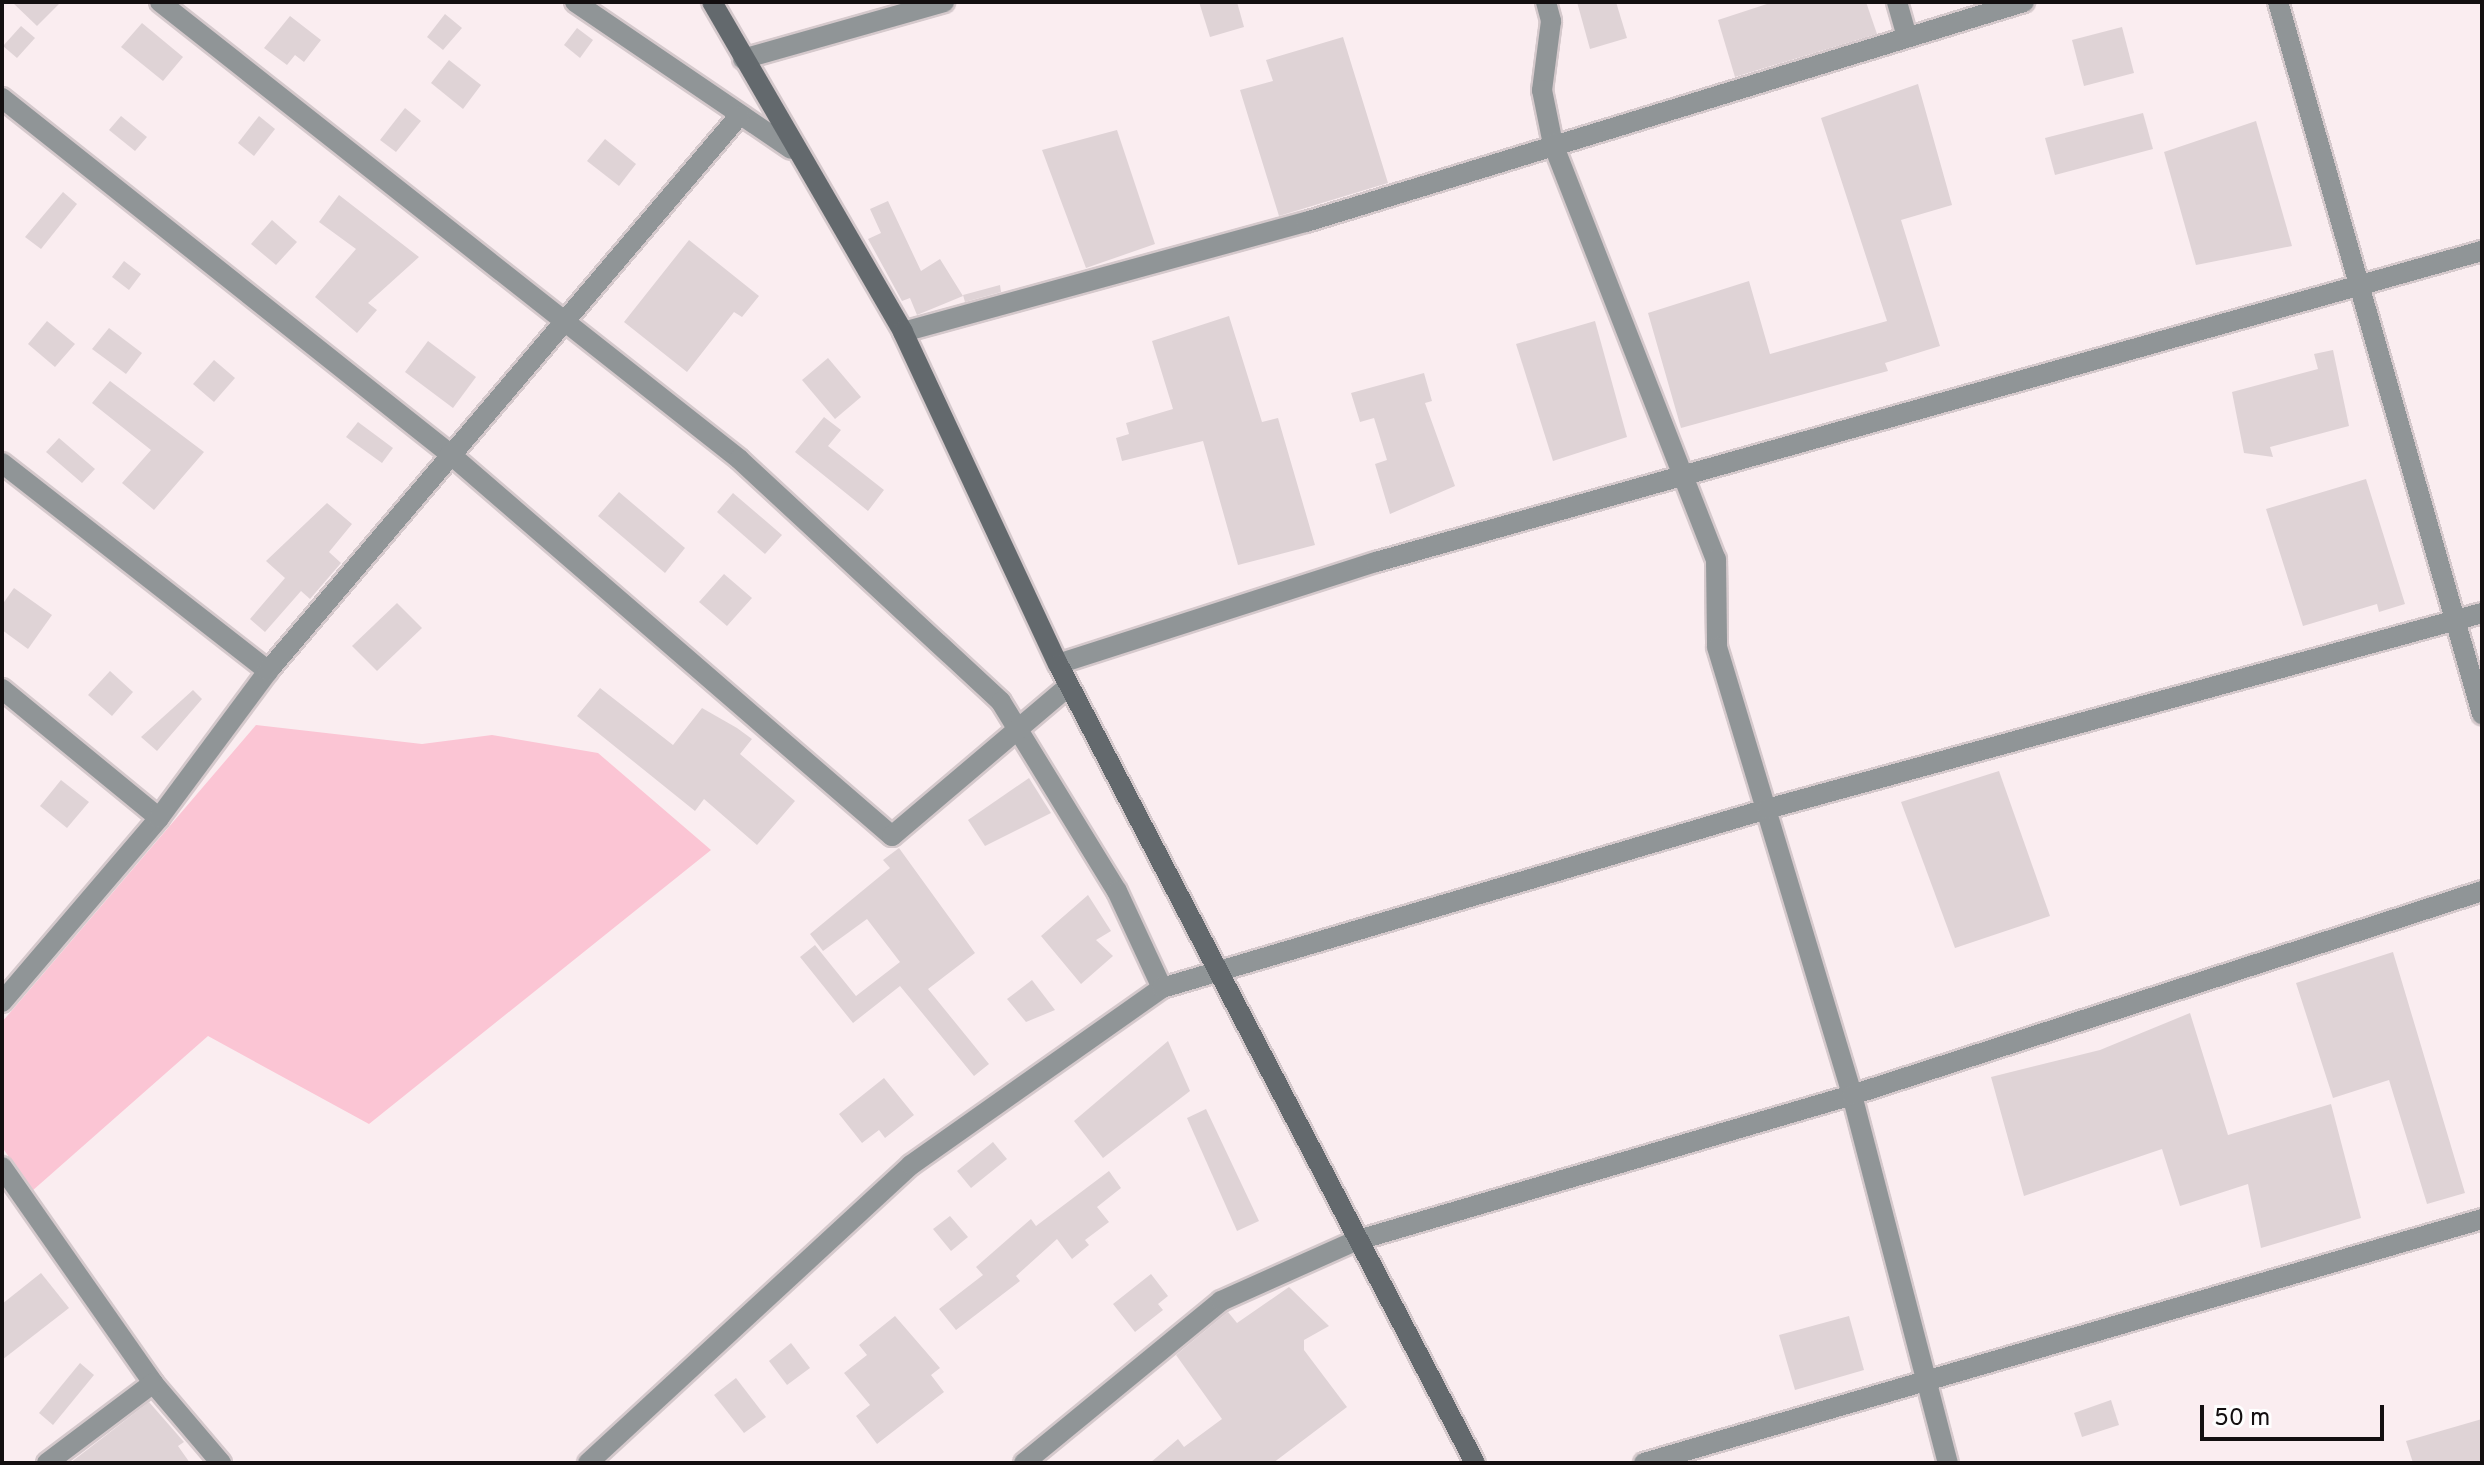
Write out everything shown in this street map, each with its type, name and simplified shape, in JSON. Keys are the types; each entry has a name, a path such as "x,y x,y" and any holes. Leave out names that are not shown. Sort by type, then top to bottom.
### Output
{"main road":[{"path":"712,2 791,149 903,332 1069,686 1355,1241 1475,1463"}],"street":[{"path":"160,2 739,459 1001,702 1117,891 1162,988"},
{"path":"575,2 791,149"},
{"path":"743,59 944,2"},
{"path":"1546,2 1551,21 1542,90 1553,144 1716,559 1717,647 1852,1095 1922,1382 1948,1463"},
{"path":"1897,2 1907,37"},
{"path":"903,332 1306,222 2024,2"},
{"path":"2278,2 2365,288 2482,714"},
{"path":"2,98 450,454 892,836 1069,686"},
{"path":"2,1002 159,818 268,671 739,116"},
{"path":"1058,664 1376,562 2365,288 2482,251"},
{"path":"2,463 268,671"},
{"path":"588,1463 911,1165 1162,988 1767,809 2482,613"},
{"path":"2,689 159,818"},
{"path":"1024,1463 1221,1301 1355,1241 1852,1095 2482,891"},
{"path":"2,1167 153,1383 221,1463"},
{"path":"1644,1463 2482,1219"},
{"path":"47,1463 153,1383"}],"shaded area":[{"path":"256,725 422,744 492,735 598,753 711,850 369,1124 208,1036 32,1191 2,1147 2,1022"}],"building":[{"path":"12,2 61,2 37,26"},
{"path":"1199,2 1237,2 1244,27 1210,37"},
{"path":"1577,2 1616,2 1627,38 1590,49"},
{"path":"1773,2 1866,2 1877,34 1735,77 1718,20"},
{"path":"445,14 462,28 443,50 427,37"},
{"path":"290,16 321,40 304,62 295,55 287,65 264,48"},
{"path":"142,23 183,57 163,81 121,47"},
{"path":"21,26 35,38 17,58 3,46"},
{"path":"2122,27 2134,73 2084,86 2072,40"},
{"path":"577,28 593,40 580,58 564,45"},
{"path":"1343,37 1388,183 1279,216 1240,90 1273,81 1266,60"},
{"path":"449,60 481,85 463,109 431,83"},
{"path":"1918,84 1952,205 1901,220 1940,346 1885,363 1888,371 1681,428 1648,313 1749,281 1770,354 1887,321 1821,118"},
{"path":"405,108 421,121 396,152 380,140"},
{"path":"2143,113 2153,149 2055,175 2045,138"},
{"path":"121,116 147,137 135,151 109,130"},
{"path":"259,116 275,129 254,156 238,143"},
{"path":"2256,121 2292,246 2196,265 2164,152"},
{"path":"1117,130 1155,244 1086,268 1042,150"},
{"path":"605,139 636,164 619,186 587,161"},
{"path":"63,192 77,204 41,249 25,237"},
{"path":"339,195 419,257 368,303 377,310 357,333 315,297 356,249 319,222"},
{"path":"888,201 921,271 940,259 963,296 917,315 910,298 902,301 868,239 881,233 870,209"},
{"path":"272,220 297,242 276,265 251,244"},
{"path":"689,240 759,296 742,317 734,312 687,372 624,322"},
{"path":"124,261 141,274 129,290 112,277"},
{"path":"1000,285 1001,292 965,302 963,295"},
{"path":"1229,316 1262,422 1278,418 1315,545 1238,565 1203,441 1122,461 1116,438 1129,434 1126,423 1173,409 1152,341"},
{"path":"47,321 75,344 55,367 28,344"},
{"path":"1595,321 1627,437 1553,461 1516,344"},
{"path":"109,328 142,353 126,374 92,349"},
{"path":"428,341 476,377 453,408 405,372"},
{"path":"2333,350 2349,426 2270,447 2273,457 2244,453 2232,392 2318,369 2314,354"},
{"path":"828,358 861,397 835,419 802,380"},
{"path":"214,360 235,378 214,402 193,384"},
{"path":"1424,373 1432,401 1425,403 1455,486 1390,514 1375,464 1387,460 1374,418 1360,422 1351,393"},
{"path":"110,381 204,452 154,510 122,483 151,450 92,403"},
{"path":"824,417 841,430 828,446 884,490 868,511 795,452"},
{"path":"358,422 393,448 382,463 346,437"},
{"path":"59,438 95,469 82,483 46,452"},
{"path":"2366,479 2405,604 2379,612 2377,604 2303,626 2266,509"},
{"path":"619,492 685,548 665,573 598,516"},
{"path":"733,493 782,535 765,554 717,512"},
{"path":"327,503 352,524 329,552 341,563 310,599 301,591 265,632 250,619 285,578 266,561"},
{"path":"724,574 752,598 727,626 699,602"},
{"path":"14,588 52,615 28,649 2,630 2,605"},
{"path":"397,603 422,628 377,671 352,646"},
{"path":"110,671 133,692 112,716 88,695"},
{"path":"600,688 673,745 702,708 737,728 752,739 740,754 795,801 757,845 704,799 695,811 577,716"},
{"path":"193,690 202,699 157,751 141,737"},
{"path":"1999,771 2050,916 1955,948 1901,802"},
{"path":"1029,778 1051,813 985,846 968,820"},
{"path":"61,780 89,802 67,828 40,806"},
{"path":"899,848 975,953 928,989 989,1064 974,1076 900,986 853,1023 800,957 815,945 856,996 900,962 867,919 823,951 810,934 890,868 883,860"},
{"path":"1088,895 1111,931 1096,940 1113,956 1081,984 1041,936"},
{"path":"2393,952 2465,1193 2427,1204 2389,1080 2333,1098 2296,983"},
{"path":"1032,980 1055,1010 1026,1022 1007,999"},
{"path":"2190,1013 2228,1135 2331,1104 2361,1218 2261,1248 2248,1184 2180,1206 2162,1149 2024,1196 1991,1077 2100,1050"},
{"path":"1168,1041 1190,1091 1103,1158 1074,1121"},
{"path":"884,1078 914,1115 885,1138 879,1130 862,1143 839,1114"},
{"path":"1206,1109 1259,1221 1237,1231 1187,1118"},
{"path":"993,1142 1007,1159 971,1188 957,1171"},
{"path":"1109,1171 1121,1188 1097,1207 1109,1222 1085,1240 1089,1245 1072,1259 1057,1239 1016,1276 1020,1281 956,1330 939,1309 983,1275 976,1267 1031,1219 1036,1226"},
{"path":"950,1216 968,1237 951,1251 933,1229"},
{"path":"41,1273 69,1308 2,1360 2,1304"},
{"path":"1151,1274 1168,1296 1158,1304 1163,1310 1135,1332 1113,1304"},
{"path":"1289,1287 1329,1326 1304,1340 1304,1350 1347,1407 1273,1463 1150,1463 1178,1439 1184,1447 1222,1419 1176,1355 1228,1312 1237,1323"},
{"path":"895,1316 940,1368 931,1375 944,1392 877,1444 856,1416 870,1405 844,1373 867,1355 859,1345"},
{"path":"1849,1316 1864,1370 1795,1390 1779,1335"},
{"path":"791,1343 810,1368 787,1385 769,1361"},
{"path":"80,1363 94,1375 53,1425 39,1413"},
{"path":"736,1378 766,1417 744,1433 714,1395"},
{"path":"2111,1400 2119,1425 2082,1437 2074,1413"},
{"path":"149,1402 184,1442 178,1446 190,1463 70,1463"},
{"path":"2482,1419 2482,1463 2413,1463 2406,1441"}]}
